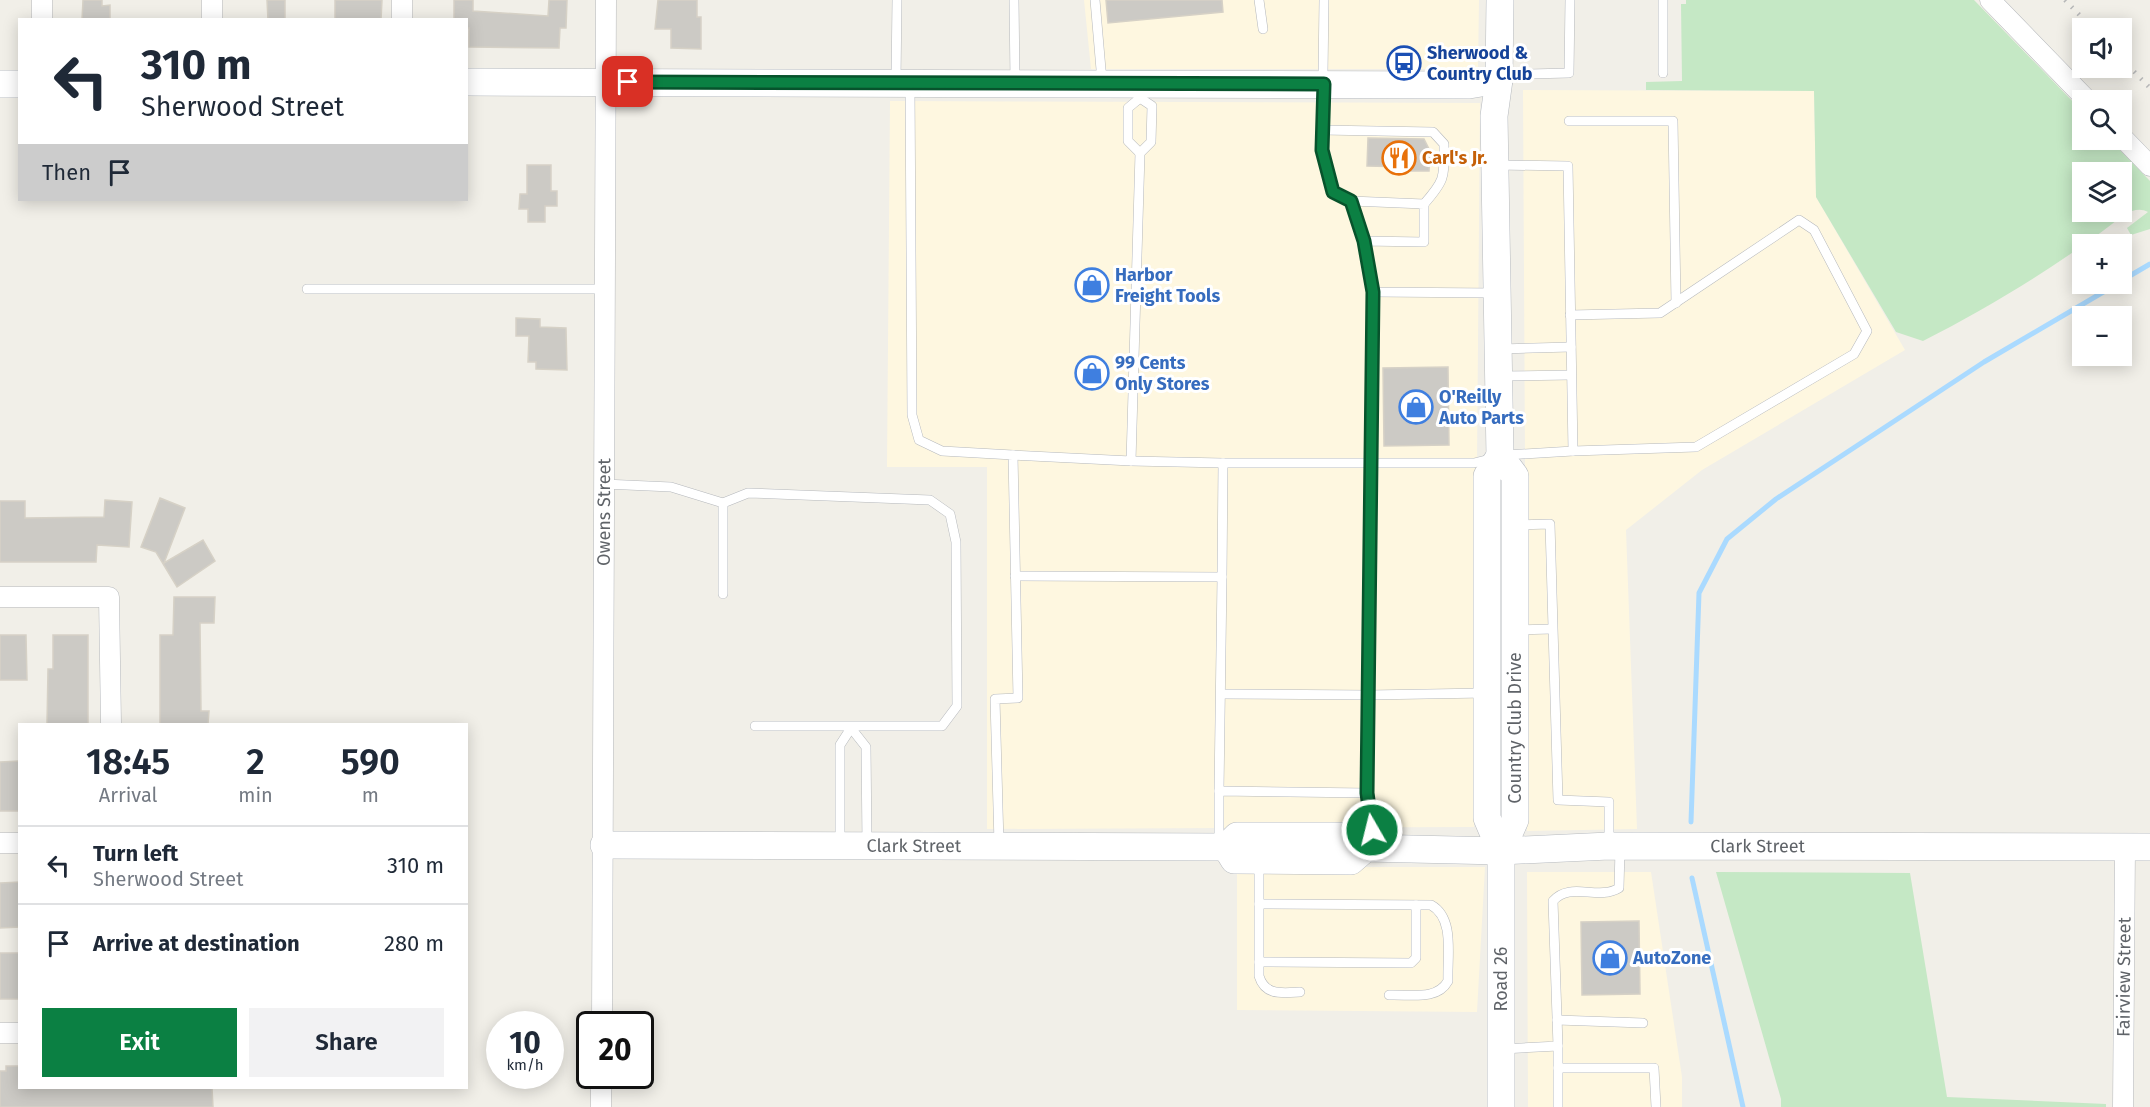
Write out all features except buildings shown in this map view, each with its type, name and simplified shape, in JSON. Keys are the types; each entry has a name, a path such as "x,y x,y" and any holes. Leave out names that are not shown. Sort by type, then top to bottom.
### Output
{"street":[{"path":"42,0 42,18"},
{"path":"212,0 212,18"},
{"path":"402,0 402,18"},
{"name":"Owens Street","path":"602,1011 606,0"},
{"name":"Country Club Drive","path":"1500,0 1499,80 1494,116 1500,456 1487,476 1487,818 1501,851"},
{"path":"1990,0 2077,90"},
{"path":"468,82 1102,84 1140,91 1324,84 1469,85 1499,80"},
{"path":"0,84 18,84"},
{"path":"2132,147 2150,166"},
{"name":"Country Club Drive","path":"1500,456 1515,476 1515,820 1501,851"},
{"path":"0,597 109,597 111,723"},
{"name":"Clark Street","path":"604,845 1222,848 1237,836 1354,836 1370,848 1501,851 1615,846 2138,847"},
{"path":"1259,860 1263,849 1326,847 1335,843 1339,836"},
{"path":"0,843 18,843"},
{"name":"Fairview Street","path":"2123,1107 2138,847"},
{"name":"Clark Street","path":"1222,848 1234,860 1351,861 1370,848"},
{"name":"Road 26","path":"1501,851 1501,1107"},
{"path":"0,1033 18,1033"},
{"path":"601,1089 601,1107"}],"lane":[{"path":"897,0 903,83 912,415 919,440 942,452 1223,463 1474,463 1500,456 1696,447 1854,354 1867,331 1814,230 1799,220 1660,313 1570,315"},
{"path":"1014,0 1015,83"},
{"path":"1095,0 1102,84"},
{"path":"1259,0 1263,30"},
{"path":"1324,0 1322,150 1333,192 1351,201 1424,204"},
{"path":"1499,80 1529,74 1569,73 1570,0"},
{"path":"1663,0 1663,73"},
{"path":"1131,461 1140,153 1151,142 1152,106 1140,91 1128,108 1128,141 1140,153"},
{"path":"1569,122 1673,121 1676,303"},
{"path":"1323,130 1433,132 1444,144 1444,178 1441,185 1424,204 1424,242 1364,241"},
{"path":"1495,165 1568,166 1572,451"},
{"path":"1351,201 1364,241 1373,292 1367,793 1370,848"},
{"path":"307,289 605,289"},
{"path":"1373,292 1496,294"},
{"path":"1497,349 1570,347"},
{"path":"1498,376 1571,375"},
{"path":"999,847 995,699 1018,698 1013,455"},
{"path":"1222,848 1220,791 1223,463"},
{"path":"604,484 671,487 723,503 748,493 930,500 950,514 956,542 957,706 942,726 851,728 755,726"},
{"path":"723,503 723,594"},
{"path":"1515,525 1550,524 1558,800 1609,802 1619,888 1611,893 1570,891 1558,895 1553,901 1558,1107"},
{"path":"1015,576 1222,577"},
{"path":"1515,630 1552,630"},
{"path":"1221,694 1487,693"},
{"path":"840,847 840,745 851,728"},
{"path":"851,728 866,747 867,847"},
{"path":"1220,791 1367,793"},
{"path":"1259,860 1259,962 1262,985 1272,993 1300,992"},
{"path":"1259,904 1431,905 1441,910 1447,921 1448,981 1443,989 1435,994 1389,994"},
{"path":"1259,962 1411,963 1416,958 1416,905"},
{"path":"1557,1020 1643,1023"},
{"path":"1501,1049 1558,1046"},
{"path":"1558,1068 1654,1068 1656,1107"}],"shaded area":[{"path":"1084,0 1479,0 1478,69 1091,69"},
{"path":"1523,90 1814,91 1816,197 1905,350 1702,470 1626,530 1637,829 1527,831"},
{"path":"890,101 1480,103 1474,827 987,829 987,467 887,467"},
{"path":"1237,867 1485,867 1477,1012 1237,1010"},
{"path":"1527,872 1651,872 1682,1077 1682,1107 1528,1107"}],"green space":[{"path":"1686,0 1974,0 2072,101 2072,150 2120,150 2131,162 2072,162 2072,222 2114,222 2098,234 2072,234 2072,252 2020,287 1923,341 1896,332 1816,197 1814,91 1646,90 1646,82 1682,81 1681,4 1686,4"},
{"path":"2132,163 2150,181 2150,229 2130,234 2127,228 2148,212 2132,211"},
{"path":"1716,872 1910,873 1947,1097 2106,1104 2106,1107 1781,1107 1781,1099"}],"waterway":[{"path":"2132,275 2150,264"},
{"path":"1691,822 1699,593 1727,539 1776,499 1984,362 2100,294"},
{"path":"1692,878 1743,1107"}],"railway":[{"path":"2065,0 2082,18"},
{"path":"2132,69 2150,88"}],"place":[{"name":"Sherwood & Country Club","path":"1404,63"},
{"name":"Carl's Jr.","path":"1399,158"},
{"name":"Harbor Freight Tools","path":"1092,285"},
{"name":"99 Cents Only Stores","path":"1092,373"},
{"name":"O'Reilly Auto Parts","path":"1416,407"},
{"name":"AutoZone","path":"1610,958"}],"route":[{"path":"628,82 1324,84 1322,150 1333,192 1351,201 1364,241 1373,292 1367,793 1372,830"}]}
